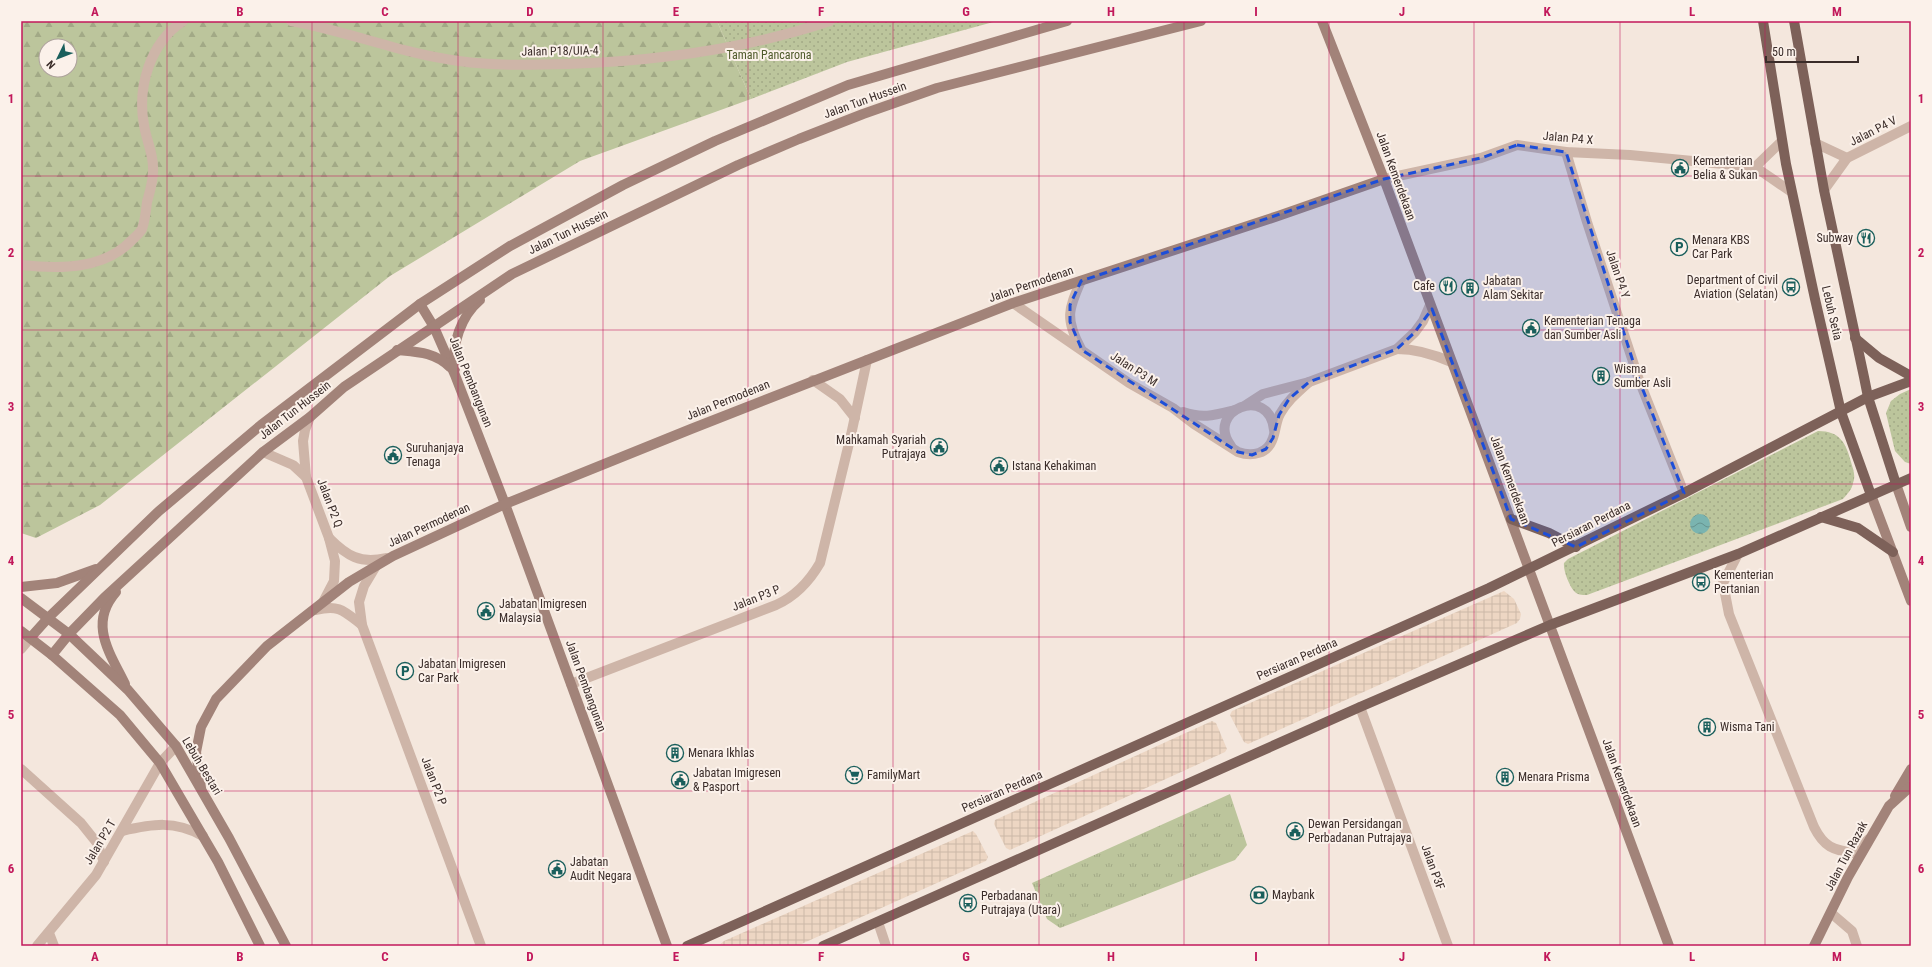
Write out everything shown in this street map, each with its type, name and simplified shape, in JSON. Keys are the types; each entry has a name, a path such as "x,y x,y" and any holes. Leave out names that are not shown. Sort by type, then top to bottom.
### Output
{"main road":[{"name":"Jalan Tun Hussein","path":"31,637 49,617 159,511 261,425 420,304 510,246 623,185 715,141 848,85 1067,21"},
{"name":"Jalan Tun Hussein","path":"52,655 69,634 135,570 263,452 310,418 344,387 512,274 738,164 799,138 936,88 1201,21"},
{"name":"Lebuh Setia","path":"1763,21 1790,191 1841,412 1870,495 1911,601"},
{"name":"Lebuh Setia","path":"1794,21 1824,190 1868,397 1911,527"},
{"name":"Jalan Kemerdekaan","path":"1324,22 1511,519 1528,570 1550,625 1669,946"},
{"name":"Jalan Permodenan","path":"201,788 196,752 201,727 216,699 267,646 349,582 393,556 505,504 813,380 1012,304 1278,216 1384,179"},
{"path":"453,372 453,359 460,327 476,303 512,274"},
{"name":"Jalan Pembangunan","path":"420,304 434,327 505,504 667,946"},
{"path":"1855,338 1879,358 1911,376"},
{"path":"397,350 426,352 442,359 453,372"},
{"name":"Persiaran Perdana","path":"687,946 1528,570 1684,493 1868,397 1911,381"},
{"path":"823,946 1360,707 1550,625 1738,554 1911,478"},
{"path":"1821,517 1858,528 1893,552"},
{"path":"1511,519 1549,533 1576,547"},
{"path":"21,587 57,583 101,567"},
{"path":"128,690 104,642 102,620 113,596 135,570"},
{"name":"Lebuh Bestari","path":"21,598 49,617 69,634 128,690 176,746 201,788 286,946"},
{"path":"21,631 31,637 120,715 160,763 203,836 260,946"},
{"path":"1889,806 1911,769"},
{"name":"Jalan Tun Razak","path":"1814,946 1848,877 1889,806 1911,786"}],"street":[{"path":"21,265 82,266 107,258 124,248 141,230 153,179 153,165 144,125 142,91 150,62 164,39 173,28 183,21"},
{"name":"Jalan P18/UIA-4","path":"291,21 310,24 391,48 459,61 528,66 606,63 695,53 748,44 830,21"},
{"name":"Jalan P4 V","path":"1824,190 1847,158 1911,126"},
{"path":"1754,166 1782,141"},
{"name":"Jalan P4 V","path":"1815,143 1847,158"},
{"name":"Jalan P4 X","path":"1384,179 1481,158 1517,145 1566,152 1630,155 1754,166 1790,191"},
{"name":"Jalan P4 Y","path":"1566,152 1587,222 1639,380 1676,477 1684,493"},
{"name":"Jalan P3 M","path":"1081,281 1070,305 1070,322 1074,336 1082,350"},
{"name":"Jalan P3 M","path":"1012,304 1129,383 1173,408 1194,424 1245,455 1260,453 1270,444 1279,415 1289,399 1309,382"},
{"name":"Jalan P3 M","path":"1173,408 1196,417 1215,415 1235,410 1263,394 1309,382 1397,349 1415,332 1423,321 1430,305"},
{"name":"Jalan P3 M","path":"1397,349 1424,351 1451,362"},
{"name":"Jalan P3 P","path":"571,684 776,605 790,599 802,589 820,563 855,418 867,360"},
{"path":"813,380 840,399 855,418"},
{"path":"1246,405 1253,405 1266,412 1271,417 1274,432"},
{"path":"1232,448 1228,442 1224,428 1226,421 1235,410"},
{"name":"Jalan P2 Q","path":"310,418 303,441 306,477 329,538 335,561 334,581 322,604"},
{"name":"Jalan P2 Q","path":"263,452 293,465 306,477"},
{"name":"Jalan P2 Q","path":"329,538 344,552 355,557 370,560 393,556"},
{"path":"1738,554 1724,583 1729,614 1814,827 1820,839 1831,848 1842,851 1854,853 1870,838"},
{"name":"Jalan P2 P","path":"377,565 364,586 359,602 362,625 481,946"},
{"path":"312,612 330,607 341,610 362,625"},
{"name":"Jalan Tun Hussein","path":"21,650 31,637"},
{"name":"Jalan P3F","path":"1360,707 1448,946"},
{"name":"Jalan P2 T","path":"37,946 96,874 160,763 176,746"},
{"path":"21,769 82,823 97,843 104,862"},
{"path":"122,831 149,825 170,824 186,827 203,836"},
{"path":"1831,913 1852,932 1857,946"},
{"path":"878,922 886,946"},
{"path":"49,933 54,946"}],"highlighted area":[{"path":"1517,145 1566,152 1639,380 1684,493 1576,547 1511,519 1432,309 1415,332 1397,349 1309,382 1289,399 1279,415 1273,438 1266,449 1252,455 1238,452 1082,350 1070,322 1070,305 1081,281 1384,179 1481,158"}],"green space":[{"path":"21,21 717,21 751,99 580,161 390,276 100,505 36,538 21,533"},
{"name":"Taman Pancarona","path":"717,21 997,21 847,62 751,99"},
{"path":"1911,389 1911,464 1905,462 1895,451 1886,413 1891,401 1900,394"},
{"path":"1818,431 1832,433 1837,436 1841,439 1847,449 1853,470 1854,480 1852,488 1843,499 1587,595 1578,594 1572,588 1564,569 1564,563 1568,559"},
{"path":"1230,794 1247,845 1235,860 1060,928 1047,919 1032,883"}],"shaded area":[{"path":"1504,591 1514,599 1521,614 1517,623 1248,744 1244,742 1230,715 1232,711"},
{"path":"1212,721 1216,723 1227,749 1225,752 1010,850 1006,848 994,824 995,820"},
{"path":"973,831 988,857 986,861 797,946 718,946 724,941"}],"water":[{"path":"1700,514 1707,517 1710,524 1707,531 1700,534 1693,531 1690,524 1693,517"}],"place":[{"name":"Kementerian Belia & Sukan","path":"1680,168"},
{"name":"Subway","path":"1866,238"},
{"name":"Menara KBS Car Park","path":"1679,247"},
{"name":"Cafe","path":"1448,286"},
{"name":"Department of Civil Aviation (Selatan)","path":"1791,287"},
{"name":"Jabatan Alam Sekitar","path":"1470,288"},
{"name":"Kementerian Tenaga dan Sumber Asli","path":"1531,328"},
{"name":"Wisma Sumber Asli","path":"1601,376"},
{"name":"Mahkamah Syariah Putrajaya","path":"939,447"},
{"name":"Suruhanjaya Tenaga","path":"393,455"},
{"name":"Istana Kehakiman","path":"999,466"},
{"name":"Kementerian Pertanian","path":"1701,582"},
{"name":"Jabatan Imigresen Malaysia","path":"486,611"},
{"name":"Jabatan Imigresen Car Park","path":"405,671"},
{"name":"Wisma Tani","path":"1707,727"},
{"name":"Menara Ikhlas","path":"675,753"},
{"name":"FamilyMart","path":"854,775"},
{"name":"Menara Prisma","path":"1505,777"},
{"name":"Jabatan Imigresen & Pasport","path":"680,780"},
{"name":"Dewan Persidangan Perbadanan Putrajaya","path":"1295,831"},
{"name":"Jabatan Audit Negara","path":"557,869"},
{"name":"Maybank","path":"1259,895"},
{"name":"Perbadanan Putrajaya (Utara)","path":"968,903"}]}
